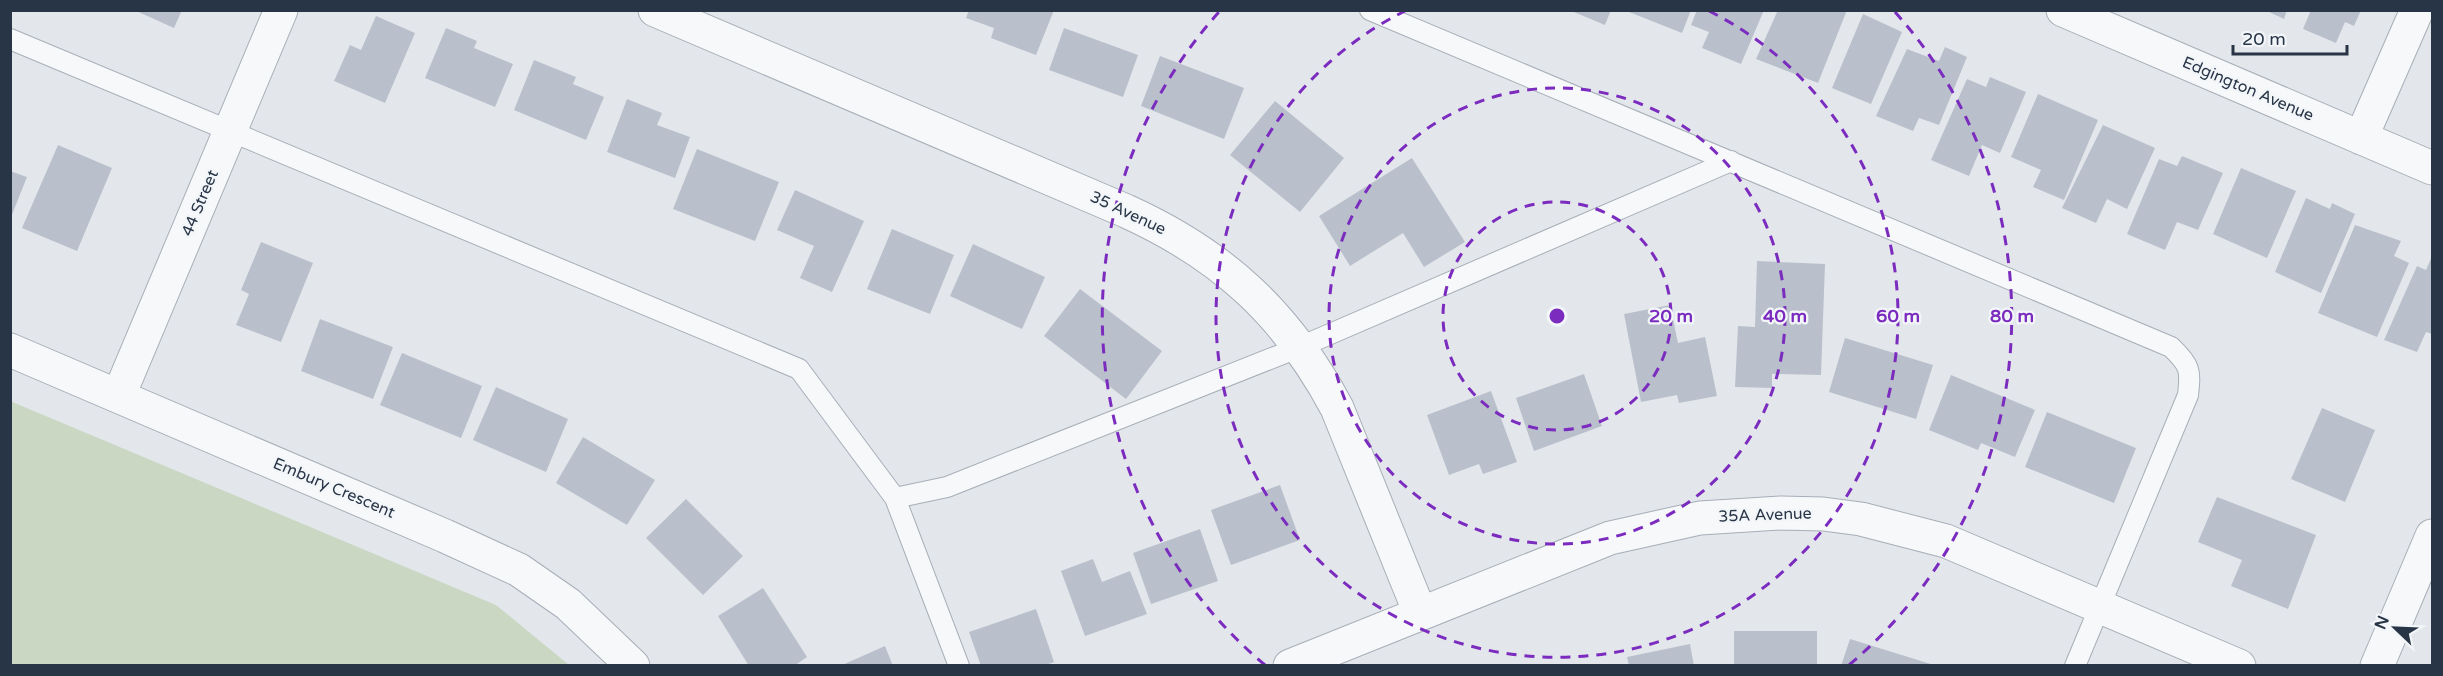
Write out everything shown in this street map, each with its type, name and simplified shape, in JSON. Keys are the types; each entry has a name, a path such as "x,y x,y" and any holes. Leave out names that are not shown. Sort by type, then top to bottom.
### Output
{"street":[{"name":"44 Street","path":"119,395 281,10"},
{"name":"35 Avenue","path":"655,10 1155,224 1219,263 1280,320 1300,347 1336,408 1420,613"},
{"name":"Edgington Avenue","path":"2063,10 2433,168"},
{"path":"2361,138 2417,10"},
{"name":"Embury Crescent","path":"10,350 119,395 519,570 568,604 633,666"},
{"name":"35A Avenue","path":"1290,666 1610,538 1700,518 1781,513 1823,514 1902,528 1946,541 2239,666"},
{"path":"2377,666 2433,536"}],"lane":[{"path":"1370,10 2171,347 2186,361 2190,375 2188,395 2075,666"},
{"path":"10,39 799,369 895,498 959,666"},
{"path":"895,498 947,487 1300,347 1731,161"}],"green space":[{"path":"10,401 496,605 569,665 11,665"}],"building":[{"path":"134,10 182,10 174,28"},
{"path":"969,10 1054,10 1036,55 991,38 994,28 966,18"},
{"path":"1569,10 1611,10 1605,25"},
{"path":"1624,10 1691,10 1682,33"},
{"path":"1697,10 1764,10 1741,64 1702,48 1709,32 1691,25"},
{"path":"1778,10 1847,10 1818,83 1756,59"},
{"path":"2265,10 2287,10 2284,19"},
{"path":"2311,10 2361,10 2354,26 2345,22 2336,43 2303,29"},
{"path":"1863,14 1902,32 1871,104 1832,88"},
{"path":"376,16 415,33 385,103 334,81 350,45 361,50"},
{"path":"446,28 477,41 474,48 513,64 495,107 425,78"},
{"path":"1064,28 1138,55 1123,97 1049,70"},
{"path":"1945,47 1967,57 1939,125 1919,118 1913,131 1876,116 1907,49 1939,61"},
{"path":"1160,56 1244,88 1224,139 1141,106"},
{"path":"534,60 576,77 573,84 604,97 586,140 514,110"},
{"path":"1990,77 2026,92 2000,153 1982,145 1969,176 1931,160 1967,79 1986,87"},
{"path":"2038,94 2098,120 2064,200 2033,187 2041,170 2011,157"},
{"path":"627,99 662,113 657,125 690,137 675,178 607,152"},
{"path":"1275,101 1344,158 1300,212 1230,155"},
{"path":"2103,125 2155,148 2127,209 2107,199 2096,223 2062,208"},
{"path":"58,145 112,168 77,251 22,228"},
{"path":"697,149 779,182 755,241 673,209"},
{"path":"2182,156 2223,173 2198,230 2177,222 2165,250 2127,234 2159,159 2177,166"},
{"path":"1412,158 1465,242 1424,267 1403,233 1350,266 1319,216"},
{"path":"2241,168 2296,191 2267,258 2213,234"},
{"path":"10,171 27,177 11,217 10,217"},
{"path":"795,190 864,221 832,292 800,278 814,246 777,230"},
{"path":"2306,198 2330,209 2332,203 2355,214 2321,293 2275,272"},
{"path":"2355,225 2401,241 2394,256 2409,263 2377,337 2318,313"},
{"path":"892,229 954,255 930,314 867,289"},
{"path":"261,242 313,263 281,342 236,325 249,294 241,290"},
{"path":"973,244 1045,277 1022,329 950,296"},
{"path":"2432,256 2432,334 2426,332 2417,352 2384,340 2417,266 2426,270"},
{"path":"1757,261 1825,264 1821,375 1772,374 1772,388 1735,387 1738,326 1755,327"},
{"path":"1080,289 1162,351 1126,399 1044,336"},
{"path":"1670,305 1678,343 1705,337 1717,396 1679,403 1677,395 1641,402 1624,314"},
{"path":"320,319 393,347 373,399 301,371"},
{"path":"1845,338 1933,365 1916,419 1829,392"},
{"path":"402,353 482,386 461,438 380,405"},
{"path":"1584,374 1602,426 1534,451 1516,398"},
{"path":"1951,375 2035,410 2015,457 1981,443 1978,450 1929,430"},
{"path":"496,387 568,419 546,472 473,440"},
{"path":"1491,391 1517,462 1483,474 1479,464 1449,475 1427,415"},
{"path":"2322,408 2375,430 2345,502 2291,479"},
{"path":"2047,412 2136,448 2114,503 2025,467"},
{"path":"583,437 655,480 627,525 556,483"},
{"path":"1280,485 1300,540 1231,565 1211,510"},
{"path":"2217,497 2316,535 2288,609 2231,586 2242,560 2198,542"},
{"path":"686,499 743,556 703,595 646,538"},
{"path":"1200,529 1218,581 1151,604 1133,553"},
{"path":"1093,559 1102,582 1130,571 1147,614 1085,636 1061,571"},
{"path":"763,588 807,657 794,666 749,666 718,616"},
{"path":"1036,609 1054,662 1043,666 981,666 969,632"},
{"path":"1734,631 1817,631 1817,666 1734,666"},
{"path":"1850,639 1934,665 1934,666 1841,666"},
{"path":"1690,644 1694,666 1629,666 1627,657"},
{"path":"885,646 893,666 840,666"}]}
